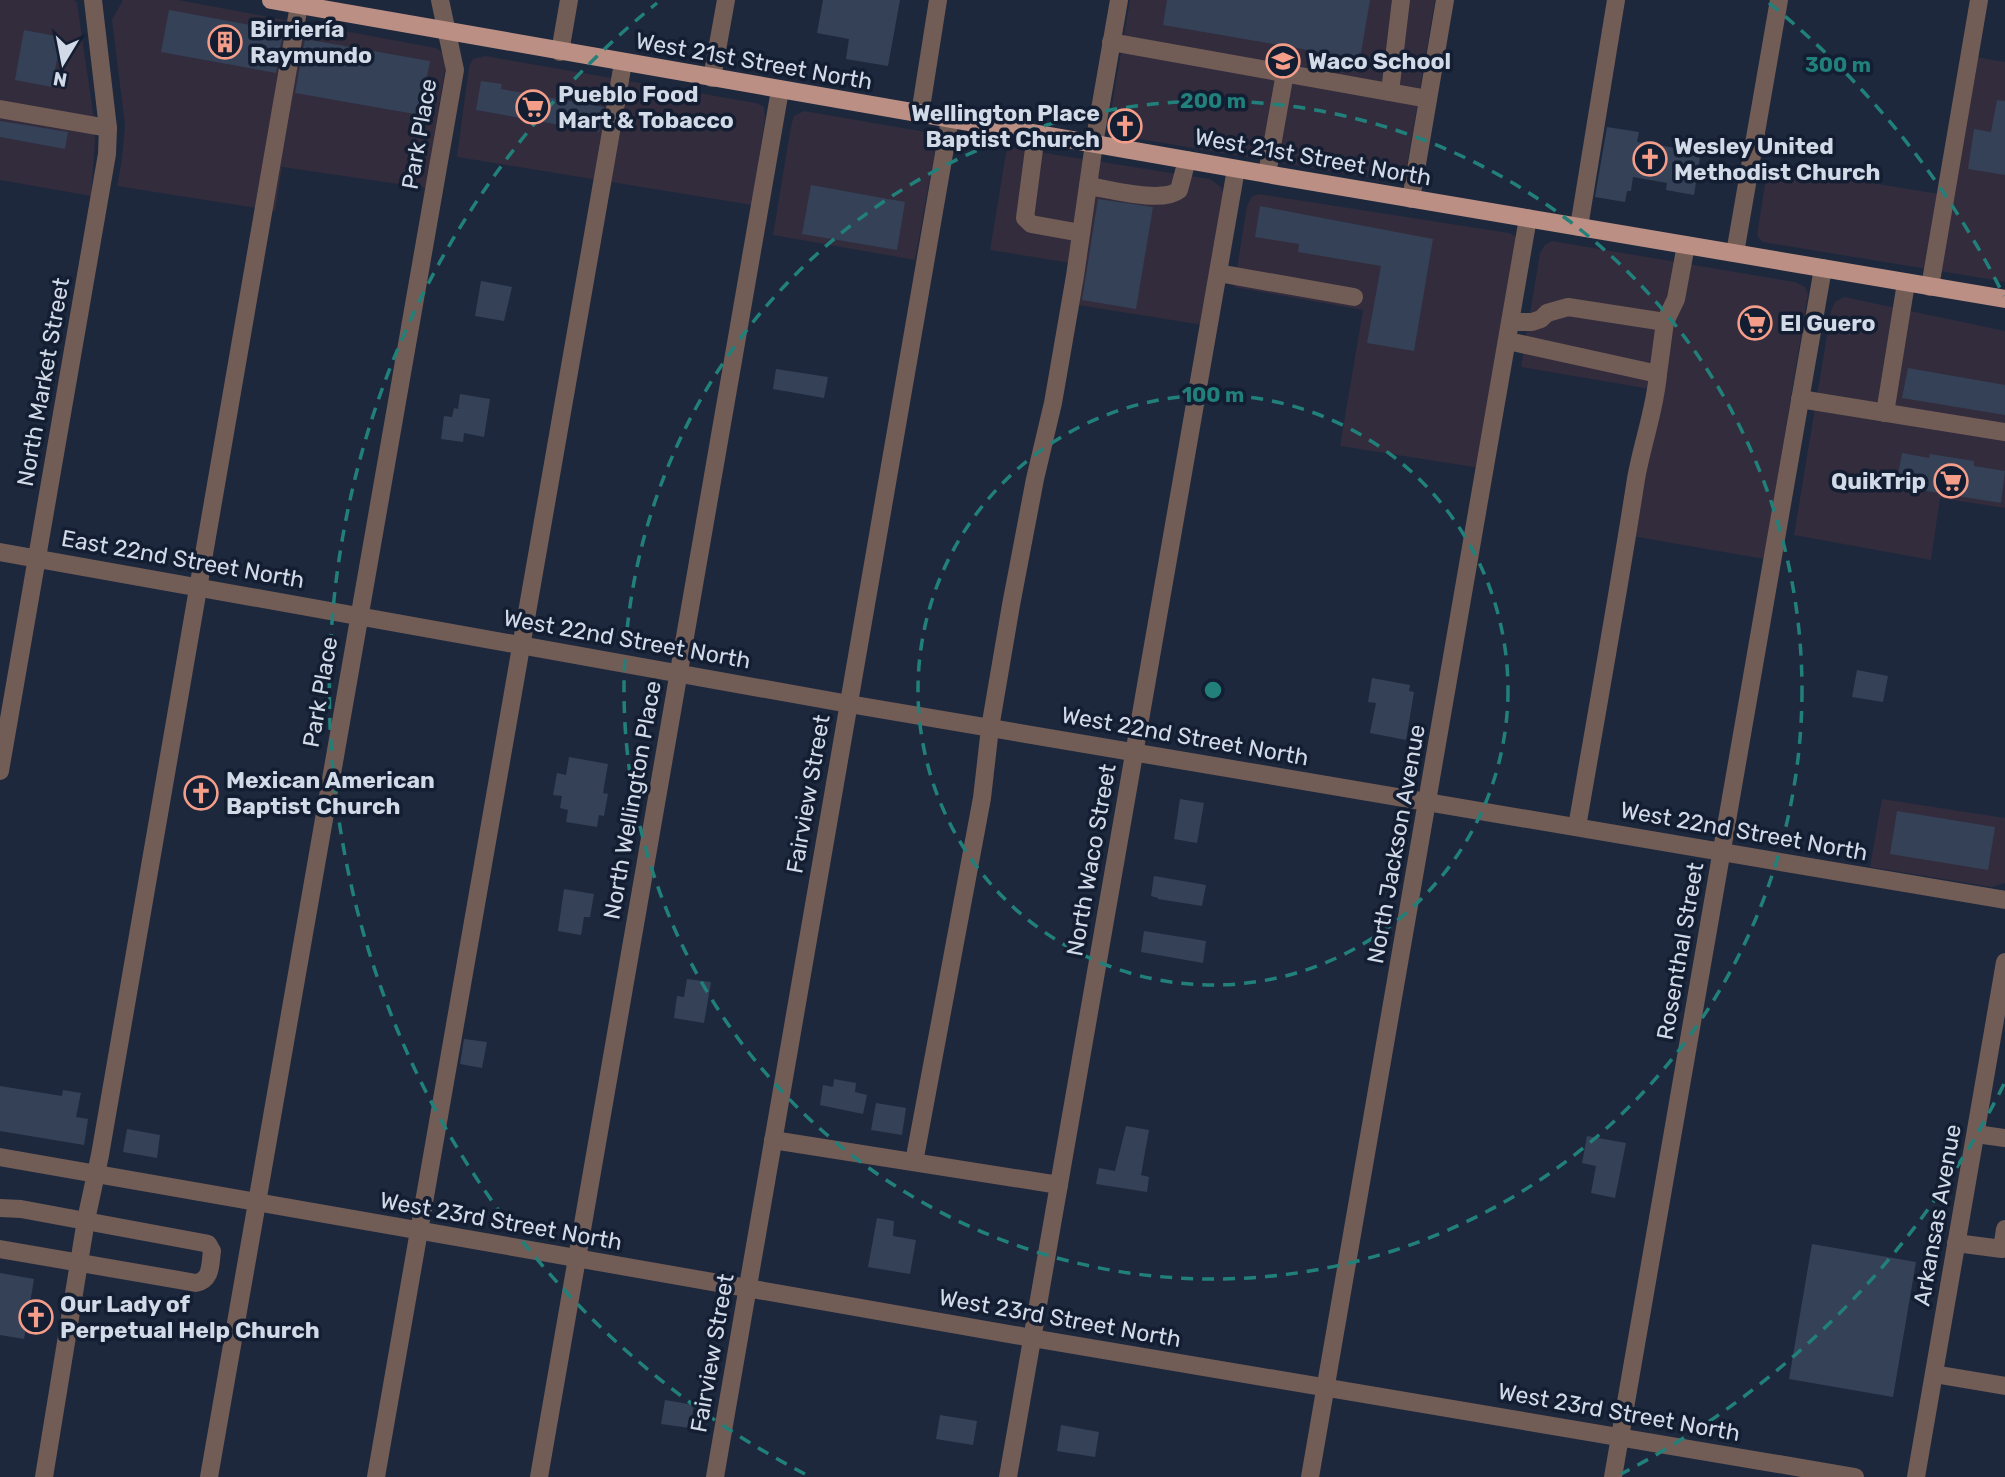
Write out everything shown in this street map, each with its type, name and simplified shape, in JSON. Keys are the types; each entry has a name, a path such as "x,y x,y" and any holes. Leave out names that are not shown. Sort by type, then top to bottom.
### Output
{"main road":[{"name":"West 21st Street North","path":"271,0 1236,169 2005,299"}],"street":[{"name":"North Market Street","path":"0,771 105,166 108,128 93,0"},
{"name":"Park Place","path":"208,1477 455,71 440,0"},
{"path":"561,52 569,0"},
{"path":"712,78 726,0"},
{"path":"920,114 938,0"},
{"path":"914,1162 982,799 990,728 1035,479 1053,402 1119,0"},
{"path":"1390,92 1401,0"},
{"path":"1411,199 1445,0"},
{"path":"1579,227 1616,0"},
{"path":"1735,253 1779,0"},
{"path":"1930,287 1979,0"},
{"path":"44,1477 86,1220 299,5"},
{"path":"1111,42 1429,99"},
{"path":"376,1477 623,63"},
{"path":"1267,174 1284,73"},
{"name":"North Wellington Place","path":"539,1477 780,90"},
{"path":"0,109 108,128"},
{"name":"Fairview Street","path":"715,1477 950,119"},
{"path":"1036,134 1025,218 1031,224 1081,233"},
{"path":"1088,186 1139,194 1167,195 1179,190 1187,160"},
{"name":"North Waco Street","path":"1009,1477 1236,169"},
{"name":"North Jackson Avenue","path":"1310,1477 1528,219"},
{"path":"1577,827 1637,475 1656,398 1665,322 1676,299 1686,245"},
{"name":"Rosenthal Street","path":"1613,1477 1823,268"},
{"path":"1218,273 1354,297"},
{"path":"1885,413 1906,283"},
{"path":"1511,322 1532,322 1548,313 1568,307 1665,322"},
{"path":"1508,341 1658,374"},
{"path":"1800,399 2005,432"},
{"name":"East 22nd Street North","path":"0,552 358,615"},
{"name":"West 22nd Street North","path":"358,615 849,704 2005,900"},
{"name":"Arkansas Avenue","path":"1916,1477 2005,962"},
{"path":"1976,1133 2005,1138"},
{"path":"773,1140 1059,1185"},
{"name":"West 23rd Street North","path":"0,1157 747,1289 1856,1477"},
{"path":"0,1208 86,1220 204,1243 208,1244 212,1251 208,1278 197,1283 0,1249"},
{"path":"1956,1242 2003,1249 2005,1229"},
{"path":"1934,1374 2005,1387"}],"shaded area":[{"path":"0,0 74,0 77,3 94,119 0,103"},
{"path":"123,0 178,0 436,48 443,53 446,63 426,188 282,167 275,211 117,186 125,125 112,20"},
{"path":"1130,0 1435,0 1407,166 1397,176 1382,180 1128,137 1112,130 1110,116"},
{"path":"485,56 756,103 764,107 765,118 752,205 457,157 469,67 473,59"},
{"path":"1976,57 2005,62 2005,282 1940,271"},
{"path":"804,111 926,132 933,138 936,145 915,260 773,235 791,126 794,116"},
{"path":"0,114 94,133 91,196 0,180"},
{"path":"1007,147 1210,179 1221,187 1224,195 1203,325 1065,303 1071,263 990,250"},
{"path":"1768,166 1939,194 1927,269 1762,242 1757,235"},
{"path":"1259,194 1509,233 1516,237 1517,245 1480,468 1340,446 1363,310 1234,287 1247,206 1252,196"},
{"path":"1552,241 1795,282 1805,287 1808,294 1764,559 1626,535 1650,389 1521,367 1540,253 1545,245"},
{"path":"1844,297 2005,331 2005,508 1940,498 1931,560 1794,535 1831,311 1835,302"},
{"path":"1882,799 2005,818 2005,883 1992,887 1870,867"}],"building":[{"path":"823,0 900,0 888,66 846,59 849,39 817,33"},
{"path":"1167,0 1370,0 1360,59 1163,25"},
{"name":"Birriería Raymundo","path":"169,10 283,31 276,73 161,52"},
{"path":"24,30 61,37 52,87 15,80"},
{"path":"305,39 430,61 420,115 295,93"},
{"path":"481,81 502,84 501,89 604,107 599,132 476,110"},
{"path":"1997,100 2005,101 2005,175 1968,169 1974,129 1991,132"},
{"path":"0,121 68,132 65,149 0,137"},
{"path":"1607,127 1639,132 1637,142 1676,148 1677,140 1702,145 1694,195 1666,190 1667,183 1633,177 1631,191 1627,191 1625,202 1595,197"},
{"path":"811,185 905,202 897,250 802,234"},
{"path":"1098,199 1153,207 1136,309 1082,300"},
{"path":"1260,206 1433,239 1414,351 1367,343 1381,266 1298,252 1299,244 1255,237"},
{"path":"481,281 512,287 504,321 475,316"},
{"path":"1908,368 2005,385 2005,415 1902,398"},
{"path":"776,369 828,377 824,398 773,389"},
{"path":"460,394 490,399 484,437 464,433 463,442 441,439 444,416 452,417 454,408 458,409"},
{"name":"QuikTrip","path":"1902,453 1974,461 1974,466 2005,471 2001,503 1896,486"},
{"path":"1857,670 1888,676 1883,702 1852,697"},
{"path":"1372,678 1410,685 1409,691 1414,692 1406,740 1370,733 1376,703 1368,702"},
{"path":"569,757 608,764 603,793 608,794 604,816 599,815 597,827 566,822 568,810 560,808 562,796 553,795 557,773 566,775"},
{"path":"1180,799 1204,803 1197,843 1174,839"},
{"path":"1897,811 1995,827 1988,870 1890,854"},
{"path":"1154,876 1206,885 1202,906 1151,896"},
{"path":"564,889 594,894 590,917 584,917 581,935 558,931"},
{"path":"1144,931 1206,941 1203,963 1141,952"},
{"path":"687,979 711,982 704,1023 674,1018 677,996 684,997"},
{"path":"464,1039 487,1042 482,1068 460,1064"},
{"path":"834,1079 856,1083 855,1092 867,1095 863,1114 820,1105 823,1085 833,1087"},
{"path":"0,1086 62,1096 63,1090 81,1093 76,1117 88,1119 84,1145 0,1131"},
{"path":"876,1103 906,1108 902,1135 871,1130"},
{"path":"1126,1126 1149,1130 1141,1175 1149,1177 1147,1192 1096,1184 1099,1168 1115,1171"},
{"path":"127,1129 160,1135 157,1158 123,1152"},
{"path":"1587,1136 1626,1143 1615,1198 1591,1193 1596,1166 1582,1163"},
{"path":"877,1218 894,1221 893,1236 916,1240 910,1274 868,1267"},
{"path":"1812,1244 1916,1262 1893,1397 1789,1379"},
{"path":"0,1273 34,1279 24,1339 0,1335"},
{"path":"665,1400 694,1405 690,1428 661,1424"},
{"path":"940,1415 977,1421 973,1445 936,1439"},
{"path":"1061,1425 1099,1432 1095,1457 1057,1451"}],"place":[{"name":"Birriería Raymundo","path":"225,42"},
{"name":"Waco School","path":"1283,61"},
{"name":"Pueblo Food Mart & Tobacco","path":"533,107"},
{"name":"Wellington Place Baptist Church","path":"1125,126"},
{"name":"Wesley United Methodist Church","path":"1650,159"},
{"name":"El Guero","path":"1755,323"},
{"name":"QuikTrip","path":"1951,481"},
{"name":"Mexican American Baptist Church","path":"201,793"},
{"name":"Our Lady of Perpetual Help Church","path":"36,1317"}]}
